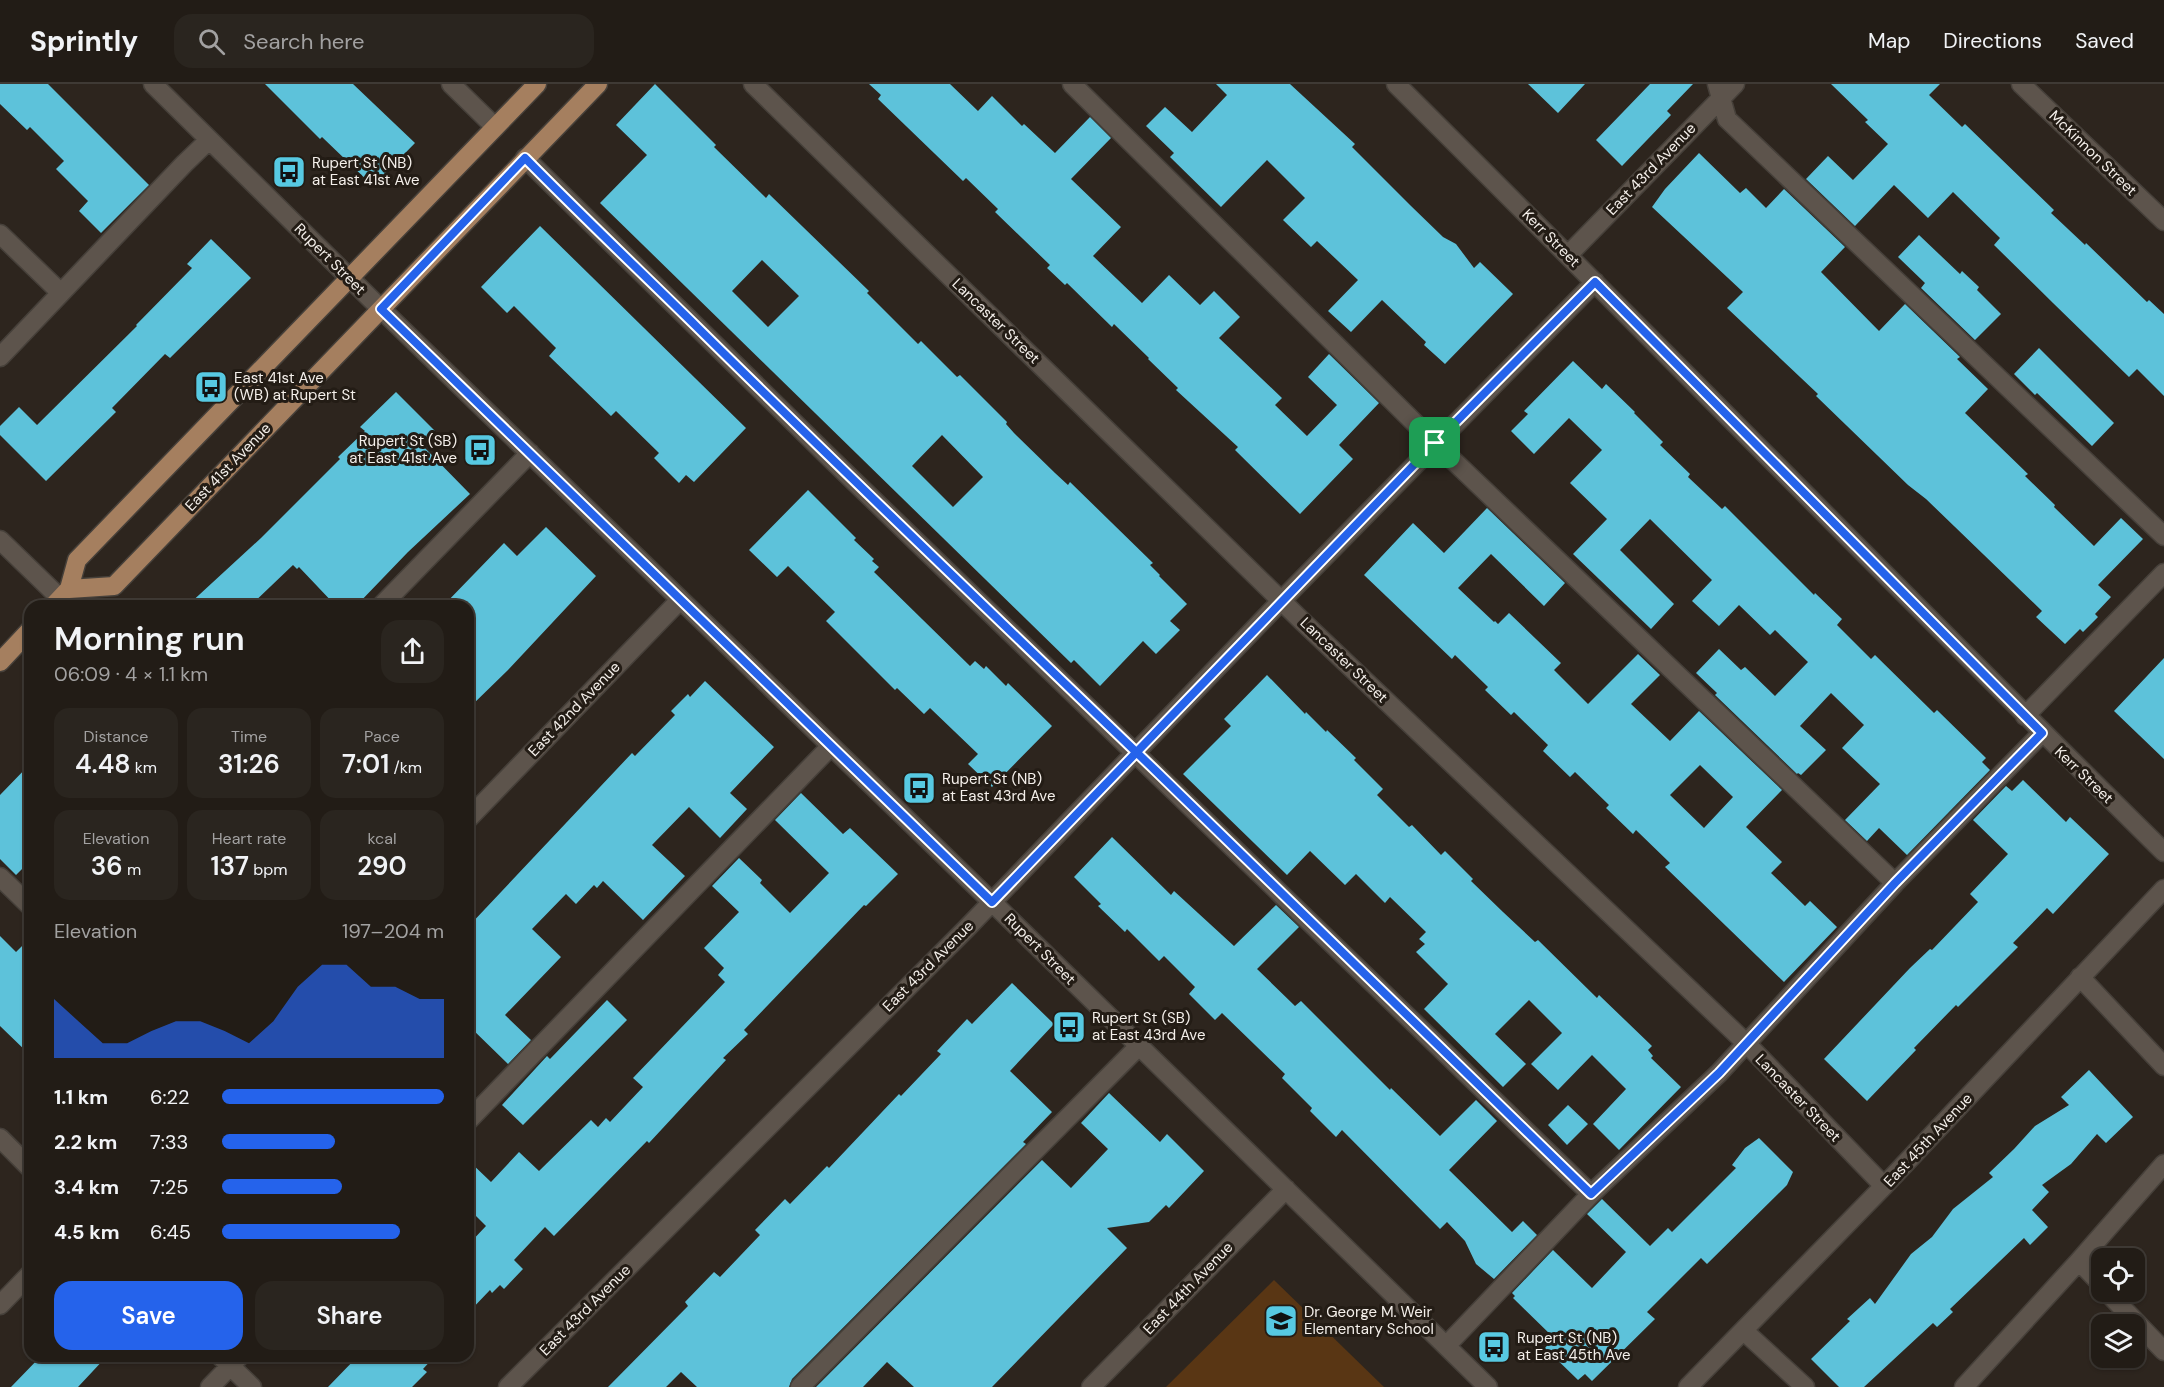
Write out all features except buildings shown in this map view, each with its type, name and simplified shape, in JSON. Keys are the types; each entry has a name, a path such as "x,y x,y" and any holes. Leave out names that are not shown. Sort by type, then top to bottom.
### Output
{"main road":[{"path":"61,598 77,560 537,84"},
{"name":"East 41st Avenue","path":"61,598 114,586 598,84"},
{"path":"0,662 24,636"}],"street":[{"name":"Rupert Street","path":"153,84 349,278 1488,1387"},
{"path":"451,84 495,127"},
{"name":"Lancaster Street","path":"753,84 1282,600 1747,1044 1884,1186"},
{"path":"1072,84 1435,443 1895,883"},
{"name":"Kerr Street","path":"1396,84 2025,716 2164,852"},
{"name":"East 43rd Avenue","path":"1568,255 1719,91 1735,84"},
{"name":"McKinnon Street","path":"2021,84 2164,221"},
{"path":"1719,91 1727,119 2164,536"},
{"path":"0,357 209,140"},
{"path":"525,158 830,458 1591,1194"},
{"path":"0,234 61,293"},
{"name":"East 43rd Avenue","path":"508,1387 992,902 1135,751 1595,282"},
{"path":"387,600 530,453"},
{"path":"0,540 61,598"},
{"path":"2025,716 2164,573"},
{"name":"East 42nd Avenue","path":"474,813 680,600"},
{"path":"1446,1346 1591,1194 1719,1073 1895,883 2042,733"},
{"path":"474,1114 831,746"},
{"path":"0,877 24,900"},
{"name":"East 45th Avenue","path":"1688,1387 1884,1186 2164,889"},
{"path":"2080,977 2164,1066"},
{"path":"800,1387 1138,1047"},
{"path":"0,1138 24,1162"},
{"path":"1964,1387 2164,1164"},
{"name":"East 44th Avenue","path":"1091,1387 1286,1189"},
{"path":"2079,1261 2091,1274"},
{"path":"0,1305 24,1280"},
{"path":"2117,1302 2164,1351"},
{"path":"1744,1331 1805,1387"},
{"path":"210,1387 228,1362"},
{"path":"232,1362 252,1387"}],"shaded area":[{"name":"Dr. George M. Weir Elementary School","path":"1274,1280 1384,1387 1166,1387"}],"place":[{"name":"Rupert St (NB) at East 41st Ave","path":"289,172"},
{"name":"East 41st Ave (WB) at Rupert St","path":"211,387"},
{"name":"Rupert St (SB) at East 41st Ave","path":"480,450"},
{"name":"Rupert St (NB) at East 43rd Ave","path":"919,788"},
{"name":"Rupert St (SB) at East 43rd Ave","path":"1069,1027"},
{"name":"Dr. George M. Weir Elementary School","path":"1281,1321"},
{"name":"Rupert St (NB) at East 45th Ave","path":"1494,1347"}],"route":[{"path":"1435,443 1135,751 992,902 381,309 525,158 830,458 891,516 1135,751 1157,772 1591,1194 1719,1073 1767,1024 1895,883 2042,733 1595,282 1435,443"}]}
